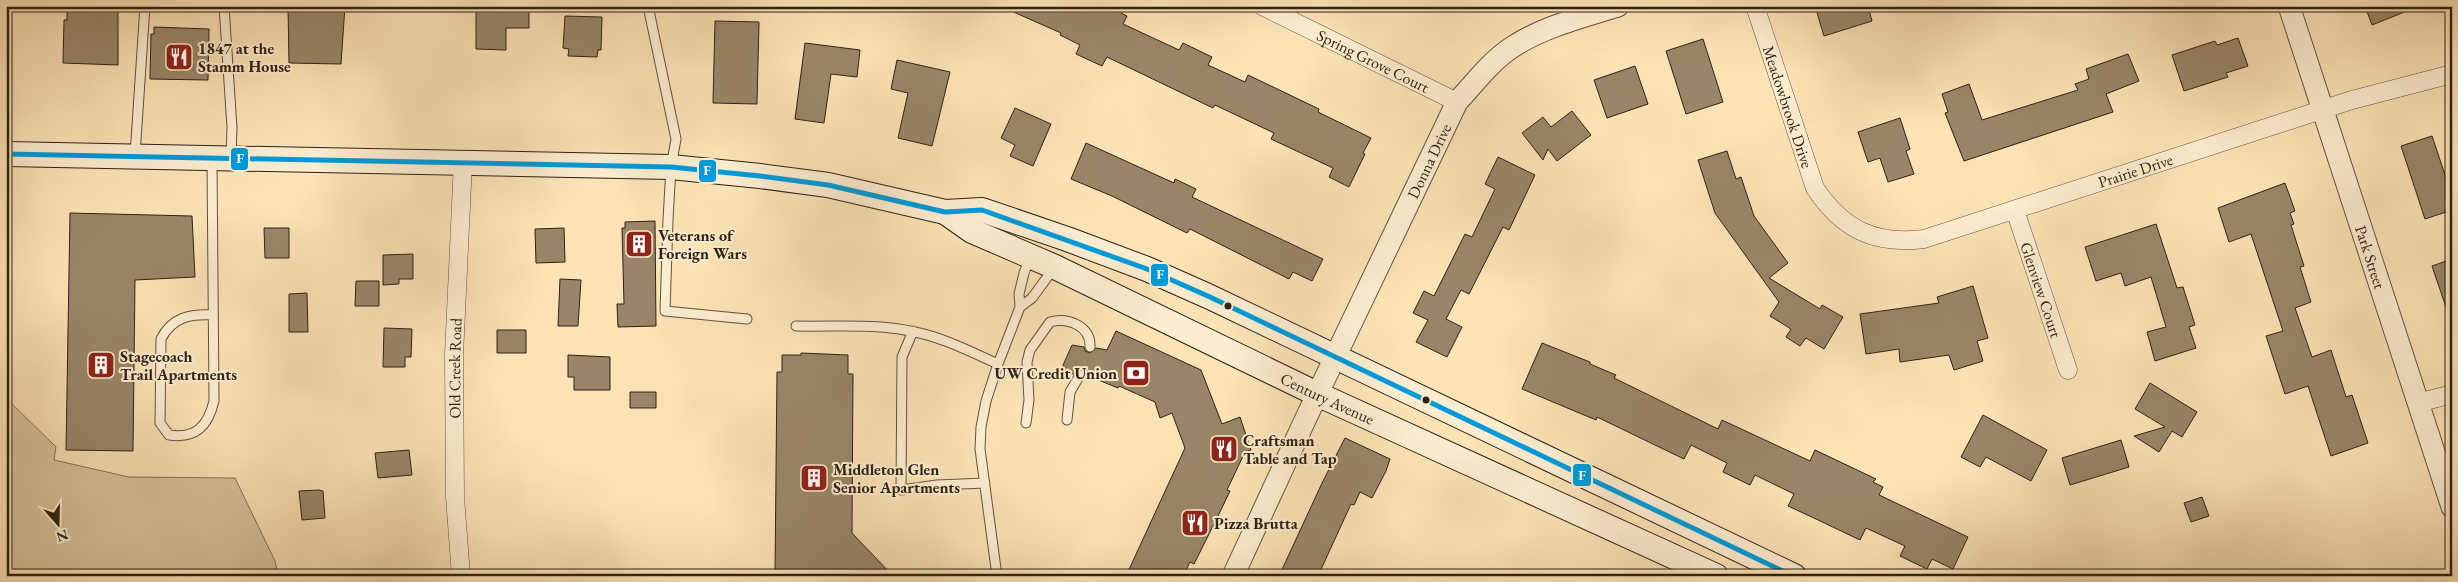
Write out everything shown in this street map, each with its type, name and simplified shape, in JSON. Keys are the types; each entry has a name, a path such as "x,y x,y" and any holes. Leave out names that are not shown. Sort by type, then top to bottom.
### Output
{"main road":[{"name":"Century Avenue","path":"6,154 135,155 671,167 828,185 944,212 982,210 1109,254 1210,298 1794,576"},
{"name":"Century Avenue","path":"944,212 972,231 1055,267 1317,394 1716,576"}],"street":[{"name":"Spring Grove Court","path":"1262,6 1457,102"},
{"name":"Donna Drive","path":"1233,576 1317,394 1457,102 1492,64 1509,49 1530,36 1618,6"},
{"name":"Meadowbrook Drive","path":"1755,6 1809,173 1815,188 1827,206"},
{"name":"Park Street","path":"2289,6 2452,507"},
{"name":"Prairie Drive","path":"1827,206 1841,220 1872,236 1909,241 1924,239 2352,100 2452,74"},
{"name":"Old Creek Road","path":"461,576 456,497 454,356 463,162"},
{"name":"Glenview Court","path":"2015,210 2068,370"},
{"path":"2418,403 2452,394"}],"lane":[{"path":"135,155 145,6"},
{"path":"212,315 195,314 182,318 166,328 161,339 160,423 168,435 191,434 210,418 214,401 212,315 222,157 232,128 224,6"},
{"path":"648,6 676,139 671,167 665,311 747,320"},
{"path":"997,576 980,449 980,427 998,364 1020,307 1019,294 1030,256"},
{"path":"1020,307 1032,298 1055,267"},
{"path":"1026,423 1029,400 1027,362 1030,350 1050,322 1066,320 1076,324 1086,333 1090,347"},
{"path":"796,326 871,327 913,331 936,337 998,364"},
{"path":"913,331 902,357 901,490 937,485 985,483"},
{"path":"1067,420 1070,392 1080,375"}],"shaded area":[{"path":"6,398 56,447 54,460 129,477 235,478 275,561 278,576 6,576"}],"building":[{"path":"67,6 118,6 118,65 63,63 64,20 67,20"},
{"path":"288,6 345,6 341,64 289,63"},
{"path":"494,6 529,6 529,28 506,28 506,50 476,49 476,10 494,10"},
{"path":"1000,6 1084,6 1096,12 1099,6 1107,6 1127,16 1123,24 1179,50 1183,43 1212,57 1208,65 1245,82 1248,75 1319,109 1318,112 1371,138 1363,153 1365,154 1349,187 1329,177 1333,168 1271,139 1274,133 1215,105 1213,108 1107,57 1102,66 1076,54 1080,45 1060,35 1061,33"},
{"path":"1815,6 1868,6 1872,21 1824,36"},
{"path":"2365,6 2417,6 2417,7 2372,25"},
{"path":"565,16 602,17 601,50 598,50 597,57 568,56 569,49 563,48"},
{"path":"715,21 759,22 757,104 713,103"},
{"name":"1847 at the Stamm House","path":"154,27 209,29 208,80 150,79 151,34 154,34"},
{"path":"2238,38 2248,66 2226,73 2228,77 2184,91 2172,55 2215,41 2217,45"},
{"path":"1703,39 1723,102 1686,114 1666,51"},
{"path":"805,43 860,50 857,77 831,74 824,123 795,119"},
{"path":"2128,54 2139,81 2106,94 2113,112 1964,161 1945,113 1948,112 1942,94 1969,84 1982,120 2078,90 2075,84 2089,79 2086,69"},
{"path":"897,60 950,72 932,146 898,138 908,93 891,89"},
{"path":"1635,66 1648,104 1607,118 1594,80"},
{"path":"1015,108 1051,124 1033,166 1010,156 1015,145 1001,138"},
{"path":"1572,111 1591,135 1557,161 1548,149 1543,160 1522,133 1543,117 1551,127"},
{"path":"1900,118 1910,149 1906,151 1914,174 1888,182 1880,158 1868,162 1858,132"},
{"path":"2432,136 2452,196 2452,210 2425,219 2401,146"},
{"path":"1086,143 1174,183 1175,179 1196,189 1192,197 1323,259 1312,281 1293,272 1289,279 1190,229 1187,233 1112,196 1071,179"},
{"path":"1727,151 1736,179 1741,177 1754,216 1788,263 1769,278 1820,309 1822,305 1843,317 1824,349 1806,338 1800,346 1786,337 1791,329 1770,316 1779,302 1715,213 1698,160"},
{"path":"1498,157 1535,175 1509,230 1503,227 1469,294 1461,290 1446,319 1462,327 1447,357 1416,342 1428,320 1413,313 1424,291 1434,296 1465,234 1472,237 1495,189 1485,184"},
{"path":"2285,183 2295,211 2290,213 2294,224 2291,225 2304,266 2300,267 2311,302 2295,308 2312,357 2331,350 2346,397 2352,395 2368,443 2331,456 2308,386 2285,394 2266,336 2283,331 2251,234 2229,242 2218,208"},
{"name":"Stagecoach Trail Apartments","path":"70,213 192,216 195,277 135,280 133,451 66,450"},
{"name":"Veterans of Foreign Wars","path":"655,221 656,326 618,327 617,304 624,304 622,228 625,228 625,222"},
{"path":"2156,224 2177,288 2183,287 2195,325 2189,327 2196,348 2155,361 2147,332 2166,327 2151,277 2125,286 2121,273 2096,281 2085,247"},
{"path":"264,228 289,228 289,258 265,258"},
{"path":"564,228 565,262 536,263 535,229"},
{"path":"413,254 413,279 399,279 399,284 383,285 383,255"},
{"path":"2452,259 2452,315 2449,316 2432,266"},
{"path":"560,279 581,280 578,326 558,326"},
{"path":"356,281 379,281 379,306 355,306"},
{"path":"1973,286 1988,338 1977,341 1983,361 1954,370 1949,355 1900,362 1899,349 1866,354 1860,314 1939,303 1937,297"},
{"path":"307,293 308,332 289,332 289,294"},
{"path":"384,328 412,329 411,357 405,357 405,367 383,367"},
{"path":"497,330 526,330 526,353 497,353"},
{"path":"1116,331 1201,370 1222,424 1240,417 1251,450 1245,452 1227,490 1230,491 1194,564 1190,562 1183,576 1126,576 1185,448 1172,413 1160,418 1155,402 1119,386 1118,388 1086,375 1083,369 1077,369 1074,374 1060,372 1072,345 1084,347 1085,351 1090,353 1096,348 1107,350"},
{"path":"1542,343 1590,362 1590,364 1616,375 1614,378 1718,429 1722,420 1810,461 1815,450 1876,479 1873,482 1883,487 1879,495 1968,537 1953,569 1932,559 1927,569 1900,556 1905,546 1866,528 1860,540 1788,506 1794,494 1755,475 1750,485 1723,472 1727,463 1691,445 1684,459 1597,417 1596,420 1522,389"},
{"name":"Middleton Glen Senior Apartments","path":"801,353 848,355 848,374 853,374 852,533 893,576 775,576 777,372 782,372 782,355 801,355"},
{"path":"568,355 610,357 610,390 574,390 574,377 568,377"},
{"path":"2150,383 2197,412 2182,437 2172,431 2159,452 2134,436 2165,427 2135,409"},
{"path":"630,392 656,392 656,408 630,408"},
{"path":"1983,415 2047,450 2031,481 1986,457 1980,467 1961,457"},
{"path":"1345,438 1390,459 1386,471 1372,498 1360,492 1354,505 1351,504 1318,576 1279,576 1323,481"},
{"path":"2121,440 2129,467 2070,485 2062,458"},
{"path":"409,450 412,475 378,478 375,453"},
{"path":"299,491 323,491 325,518 302,520"},
{"path":"2202,497 2209,516 2191,522 2184,503"}],"transit line":[{"name":"F","path":"6,154 671,167 828,185 945,212 982,210 1147,269 1210,297 1793,576"}],"place":[{"name":"1847 at the Stamm House","path":"179,57"},
{"name":"Veterans of Foreign Wars","path":"639,244"},
{"name":"Stagecoach Trail Apartments","path":"101,365"},
{"name":"UW Credit Union","path":"1136,373"},
{"name":"Craftsman Table and Tap","path":"1224,449"},
{"name":"Middleton Glen Senior Apartments","path":"814,478"},
{"name":"Pizza Brutta","path":"1195,523"}]}
